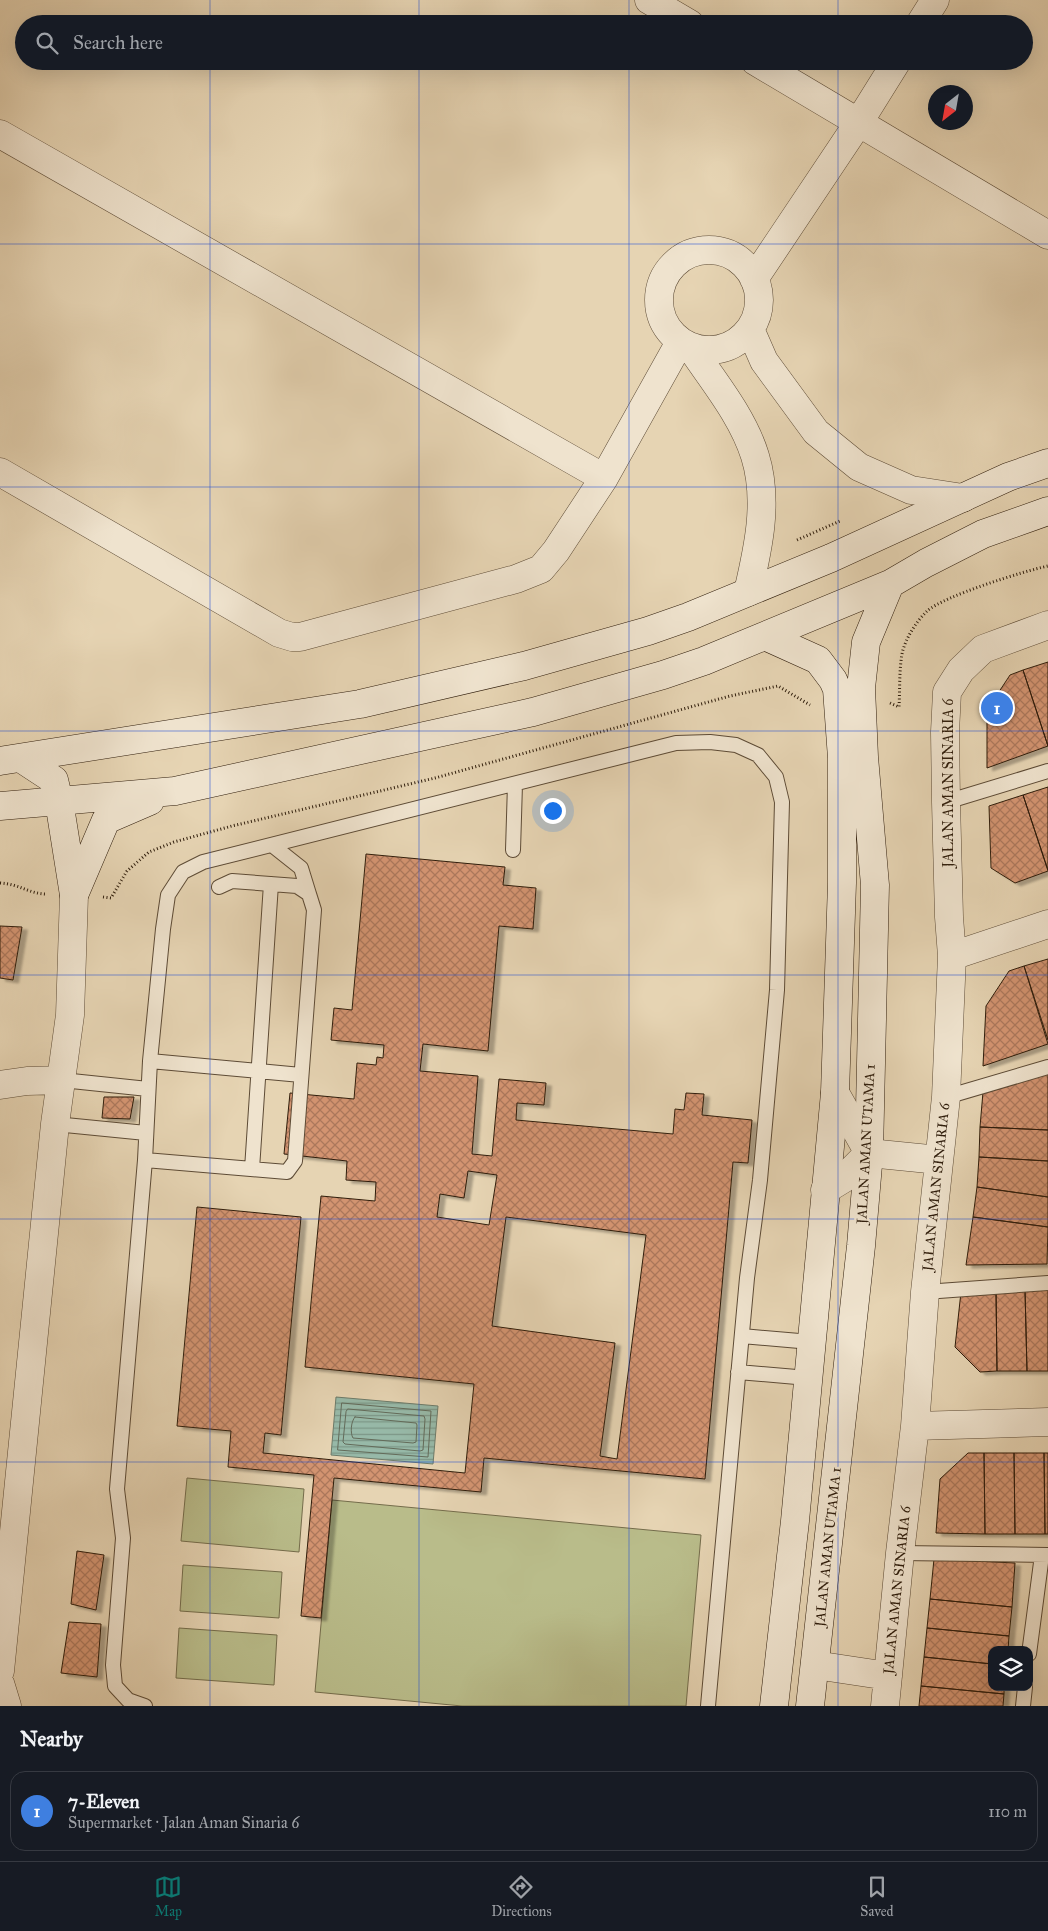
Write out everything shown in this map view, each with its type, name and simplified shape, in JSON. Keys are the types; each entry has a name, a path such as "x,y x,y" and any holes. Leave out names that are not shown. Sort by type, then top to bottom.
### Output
{"street":[{"path":"649,0 675,15"},
{"path":"926,15 935,0"},
{"path":"770,70 1048,235"},
{"path":"754,279 891,70"},
{"path":"0,134 604,478"},
{"path":"685,345 711,350 730,346 742,339 757,318 759,291 747,268 738,259 726,253 713,250 687,255 667,271 661,283 658,309 662,322 670,333 685,345 736,414 755,456 762,495 756,557 748,592"},
{"path":"750,329 764,361 816,432 859,467 910,490 963,498"},
{"path":"0,472 279,633 300,637 516,579 541,569 556,552 604,478 685,345"},
{"path":"11,760 360,704 524,666 688,617 830,558 1008,477 1048,464"},
{"path":"0,806 175,791 533,712 704,662 890,584 983,534 1048,511"},
{"name":"JALAN AMAN UTAMA 1","path":"774,1706 794,1531 835,1093 842,884 842,758 849,689 890,584"},
{"name":"JALAN AMAN SINARIA 6","path":"885,1706 915,1426 925,1292 946,1096 952,956 946,802 945,732 947,692 961,670 983,649 1048,625"},
{"name":"JALAN AMAN UTAMA 1","path":"767,637 818,660 833,680 849,689 864,757 875,885 868,1153 860,1256 810,1706"},
{"path":"0,1671 55,1124 70,1015 74,895 54,780 11,760"},
{"path":"74,895 106,820 175,791"},
{"path":"952,956 1048,924"},
{"path":"0,1085 27,1081 62,1080"},
{"path":"835,1093 868,1153"},
{"path":"868,1153 939,1160"},
{"path":"825,1190 843,1179 868,1153"},
{"path":"915,1426 1048,1422"},
{"path":"815,1665 888,1676"},
{"path":"0,1683 7,1706"}],"lane":[{"path":"145,1706 128,1700 115,1686 113,1665 123,1538 117,1489 145,1160 150,1061 168,894 183,872 203,862 676,743 710,742 736,745 758,756 776,777 782,802 777,990 760,1180 747,1278 708,1706"},
{"path":"946,802 1048,771"},
{"path":"513,850 515,784"},
{"path":"145,1160 287,1172 295,1161 314,910 301,868 272,844"},
{"path":"219,887 232,881 297,886 309,894"},
{"path":"252,1169 271,884"},
{"path":"150,1061 302,1075"},
{"path":"946,1096 1048,1067"},
{"path":"62,1080 148,1088"},
{"path":"55,1124 146,1133"},
{"path":"925,1292 1048,1283"},
{"path":"742,1336 811,1342"},
{"path":"738,1372 808,1378"},
{"path":"900,1553 1045,1555 1030,1646"},
{"path":"1023,1706 1025,1691"}],"path":[{"path":"756,557 847,518"},
{"path":"0,883 14,883 36,894 111,898 127,871 149,852 174,842 224,828 435,778 730,696 778,686 810,705 815,715 849,689 899,708 902,654 910,634 927,611 954,597 1034,569 1048,566"}],"green space":[{"path":"187,1478 304,1489 299,1552 181,1541"},
{"path":"332,1500 701,1535 686,1706 462,1706 315,1692"},
{"path":"183,1565 282,1572 279,1618 180,1611"},
{"path":"179,1628 277,1635 274,1685 176,1678"}],"water":[{"path":"336,1397 438,1406 433,1464 331,1455"}],"building":[{"path":"1048,662 1048,746 1023,670"},
{"path":"1023,670 1048,746 987,768 987,710 1010,675"},
{"path":"1048,787 1048,870 1023,795"},
{"path":"1023,795 1048,871 1015,883 991,868 989,806"},
{"path":"366,854 505,867 503,885 536,888 533,929 499,926 488,1051 423,1044 420,1071 478,1076 472,1154 492,1156 499,1079 546,1083 544,1105 517,1103 516,1120 673,1134 675,1109 684,1110 686,1093 704,1094 702,1115 752,1120 748,1163 733,1162 705,1479 484,1458 481,1492 334,1478 321,1618 301,1616 314,1475 228,1467 231,1431 177,1426 197,1207 301,1217 281,1435 265,1433 263,1453 465,1473 474,1384 305,1367 321,1196 375,1201 376,1182 346,1180 347,1161 284,1154 290,1093 354,1099 357,1063 376,1065 377,1057 383,1058 384,1045 331,1040 334,1008 352,1010","holes":["468,1171 497,1175 489,1225 437,1217 440,1194 464,1198","506,1217 646,1235 617,1459 600,1456 615,1343 492,1326"]},
{"path":"0,926 22,927 13,980 0,978"},
{"path":"1048,959 1048,1040 1024,966"},
{"path":"1024,966 1048,1044 983,1066 986,1006 1009,971"},
{"path":"1048,1071 1048,1130 980,1127 983,1092"},
{"path":"104,1097 134,1097 130,1119 102,1118"},
{"path":"980,1127 1048,1130 1048,1161 979,1157"},
{"path":"979,1157 1048,1161 1048,1197 977,1187"},
{"path":"977,1187 1048,1197 1048,1227 973,1217"},
{"path":"973,1217 1048,1227 1047,1264 966,1265"},
{"path":"996,1290 1025,1290 1027,1371 997,1371"},
{"path":"996,1290 997,1371 980,1372 955,1347 961,1292"},
{"path":"1025,1290 1048,1290 1048,1371 1027,1371"},
{"path":"968,1453 984,1453 985,1534 936,1533 940,1479"},
{"path":"984,1453 1014,1453 1015,1534 985,1534"},
{"path":"1014,1453 1044,1453 1045,1534 1015,1534"},
{"path":"1044,1453 1048,1453 1048,1534 1045,1534"},
{"path":"77,1551 104,1555 96,1610 71,1604"},
{"path":"934,1559 1015,1563 1012,1607 930,1599"},
{"path":"930,1599 1012,1607 1009,1636 927,1628"},
{"path":"69,1622 101,1624 97,1677 61,1673"},
{"path":"927,1628 1009,1636 1008,1646 988,1646 988,1664 924,1657"},
{"path":"924,1657 988,1664 988,1691 1004,1691 1004,1694 921,1686"},
{"path":"921,1686 1004,1694 1003,1706 919,1706"}],"place":[{"name":"7-Eleven","path":"997,708"}]}
